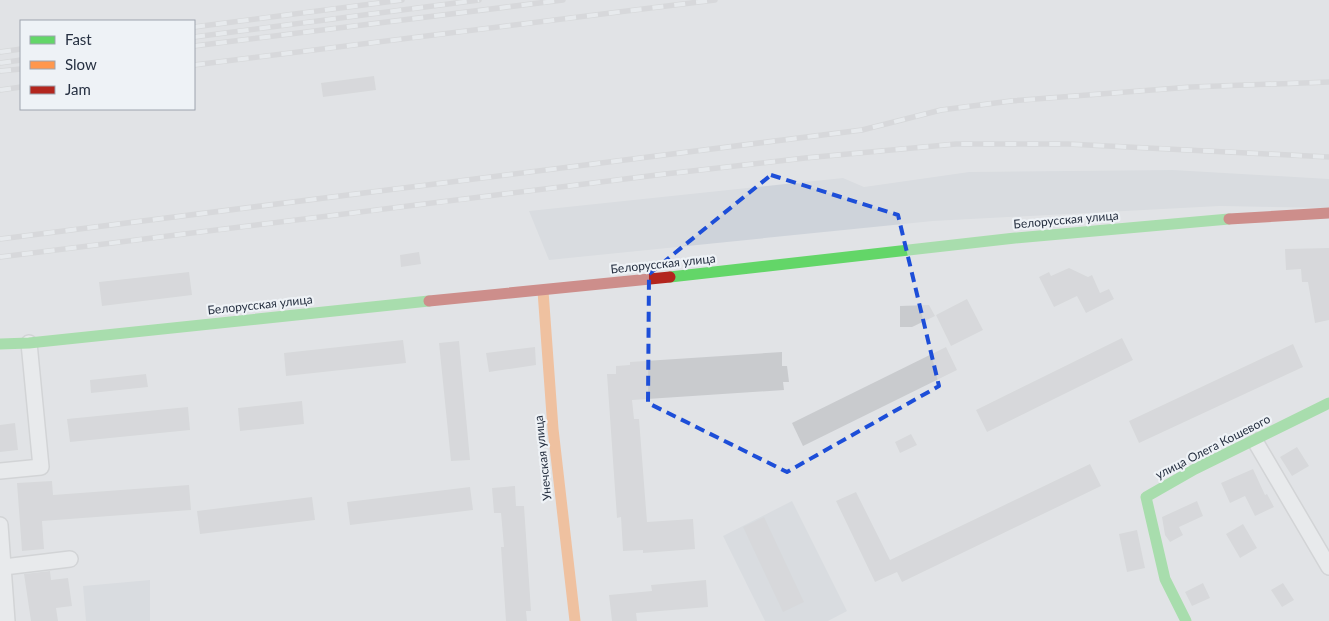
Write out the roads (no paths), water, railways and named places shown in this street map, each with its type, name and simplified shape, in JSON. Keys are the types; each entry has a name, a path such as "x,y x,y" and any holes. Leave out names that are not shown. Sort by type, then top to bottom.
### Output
{"main road":[{"name":"Белорусская улица","path":"0,344 29,343 274,316 543,291 1015,238 1268,215 1329,213"},
{"name":"Унечская улица","path":"543,291 553,429 575,621"},
{"name":"улица Олега Кошевого","path":"1186,621 1166,579 1154,538 1146,497 1195,469 1329,403"}],"street":[{"path":"0,471 41,466 29,343"},
{"path":"1255,440 1329,567"},
{"path":"0,525 7,621"},
{"path":"4,567 70,559"}],"railway":[{"path":"195,27 402,0"},
{"path":"195,37 479,0"},
{"path":"195,46 563,0"},
{"path":"195,65 715,0"},
{"path":"0,52 20,49"},
{"path":"0,63 20,60"},
{"path":"0,71 20,69"},
{"path":"0,239 862,130 941,110 1011,101 1191,87 1329,82"},
{"path":"0,90 20,87"},
{"path":"0,257 665,174 805,158 956,144 1068,144 1329,157"}]}
